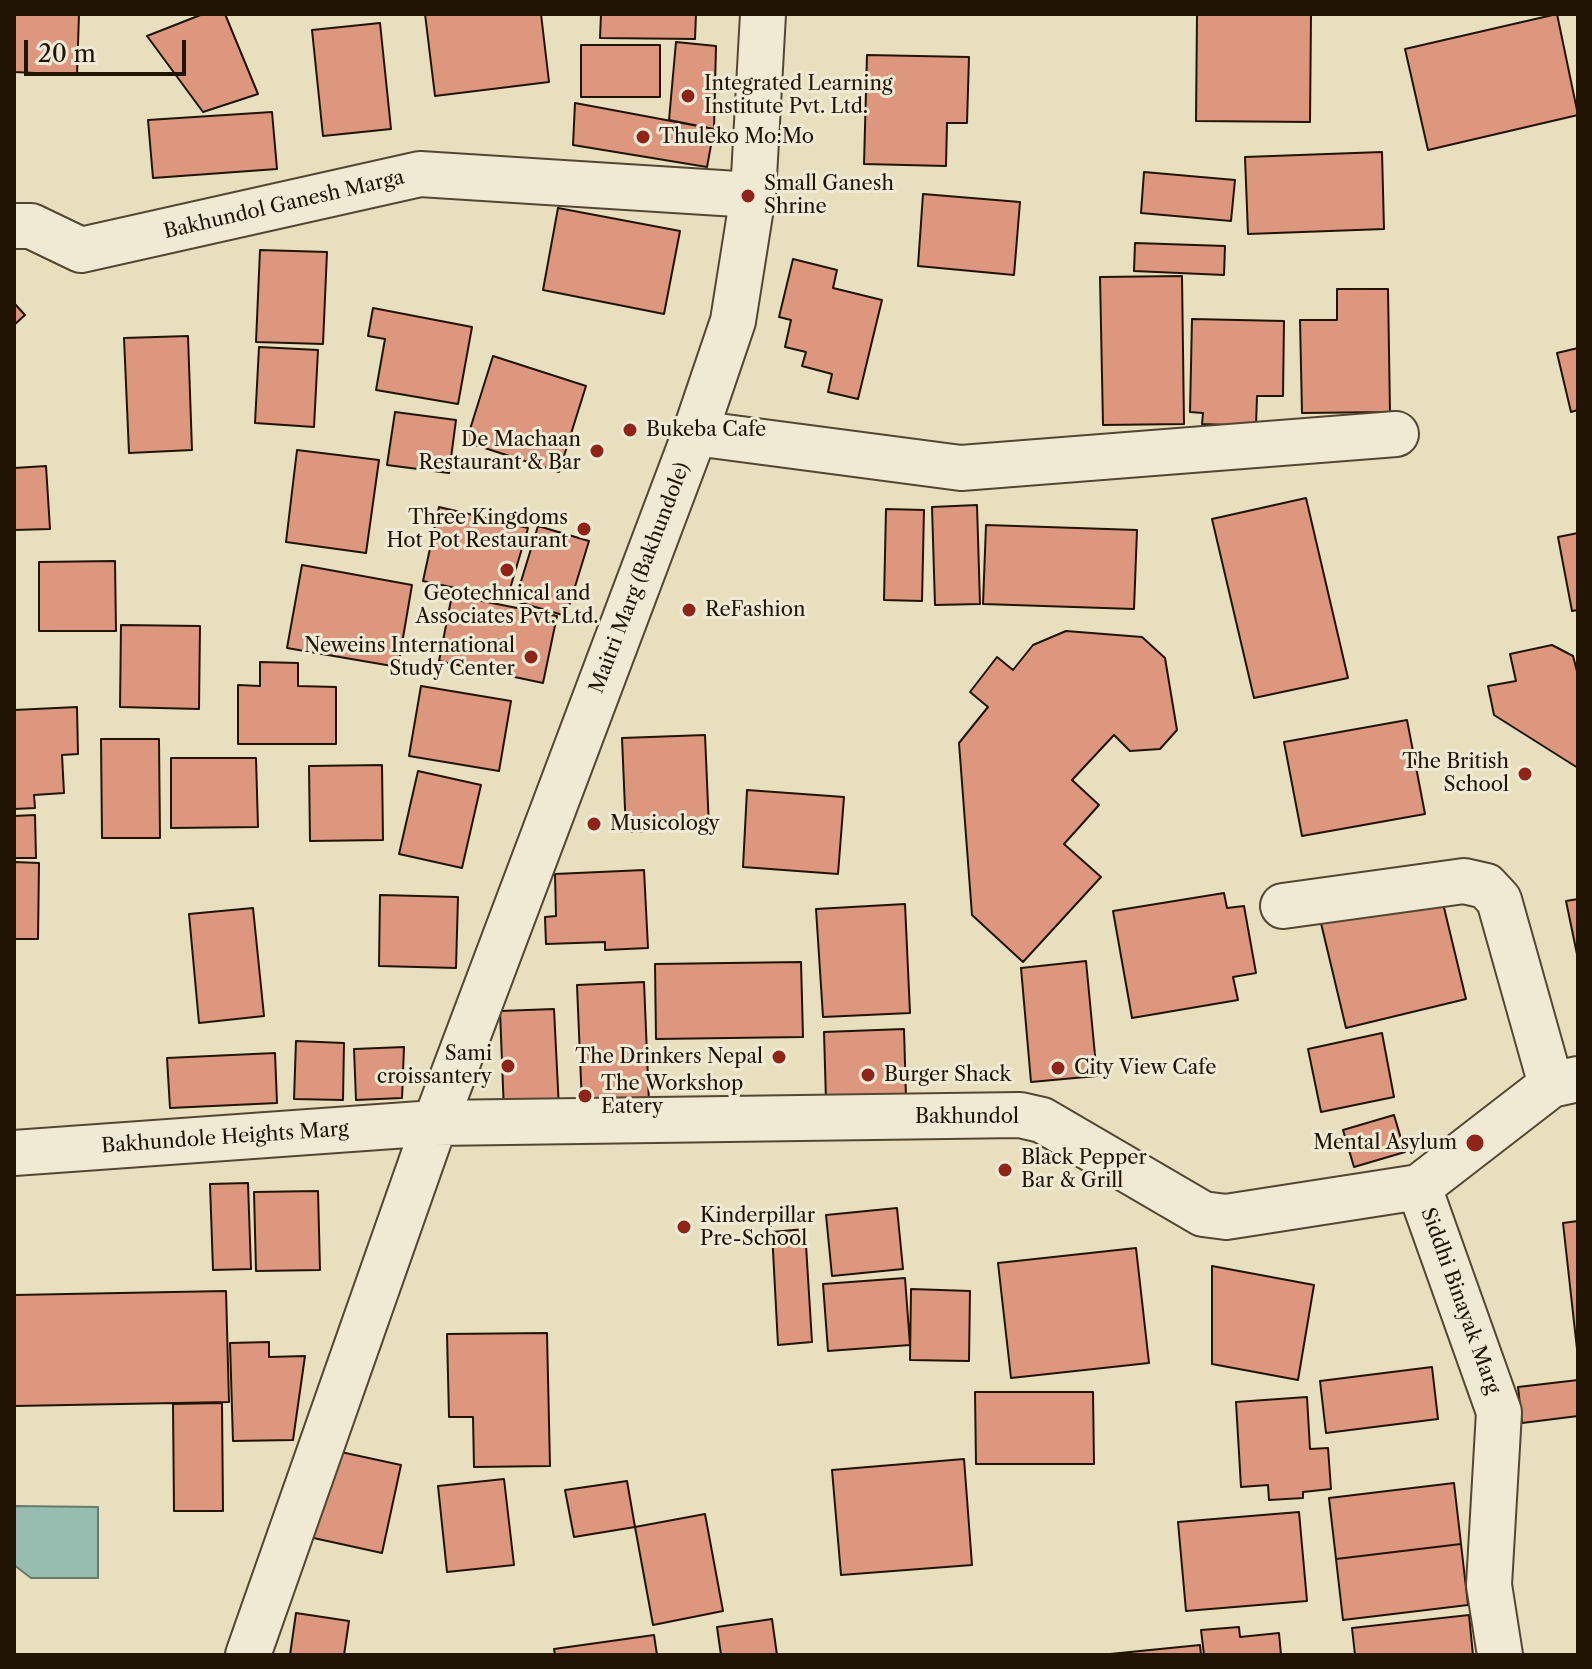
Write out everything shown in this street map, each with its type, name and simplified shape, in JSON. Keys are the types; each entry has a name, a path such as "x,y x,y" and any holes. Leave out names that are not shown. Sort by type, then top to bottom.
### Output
{"street":[{"name":"Maitri Marg (Bakhundole)","path":"248,1655 435,1123 695,433 733,321 753,195 763,14"},
{"name":"Bakhundol Ganesh Marga","path":"14,226 31,226 81,250 420,174 753,195"},
{"path":"695,433 961,468 1396,434"},
{"path":"1283,906 1464,881 1486,886 1499,900 1564,1082"},
{"name":"Bakhundol","path":"435,1123 1020,1115 1042,1120 1203,1214 1226,1217 1419,1187 1564,1082"},
{"name":"Bakhundole Heights Marg","path":"14,1153 435,1123"},
{"name":"Siddhi Binayak Marg","path":"1419,1187 1499,1412 1489,1585 1500,1655"}],"water":[{"path":"14,1506 98,1507 98,1578 31,1578 14,1565"}],"building":[{"path":"14,14 79,14 77,75 14,72"},
{"path":"203,14 225,14 258,94 203,112 147,36"},
{"path":"425,14 541,14 549,82 435,96"},
{"path":"601,14 696,14 695,39 600,38"},
{"path":"1197,14 1311,14 1310,122 1196,121"},
{"path":"1557,14 1578,115 1428,150 1405,49"},
{"path":"380,23 391,129 323,136 312,30"},
{"path":"676,42 716,46 714,129 669,120"},
{"path":"581,45 660,45 660,97 581,97"},
{"path":"867,55 969,57 967,123 947,123 946,166 864,164"},
{"name":"Thuleko Mo:Mo","path":"575,103 714,129 707,167 573,145"},
{"path":"272,112 277,169 153,178 148,120"},
{"path":"1382,152 1384,229 1248,234 1245,157"},
{"path":"1144,172 1235,180 1231,221 1141,213"},
{"path":"923,194 1020,202 1014,275 918,266"},
{"path":"558,208 680,231 664,314 543,290"},
{"path":"1135,243 1225,246 1224,275 1134,271"},
{"path":"260,250 327,252 323,344 256,342"},
{"path":"793,259 837,270 833,288 882,300 858,399 828,392 832,374 802,366 806,352 785,347 791,320 779,317"},
{"path":"1182,276 1184,424 1103,425 1100,277"},
{"path":"1337,289 1388,289 1390,412 1302,413 1300,320 1337,320"},
{"path":"14,303 25,315 14,325"},
{"path":"373,308 472,327 458,404 376,390 385,339 368,336"},
{"path":"1192,319 1284,321 1283,396 1257,396 1256,426 1202,424 1203,413 1190,412"},
{"path":"188,336 192,450 129,453 124,338"},
{"path":"259,347 318,350 314,427 255,423"},
{"path":"1578,348 1578,410 1571,412 1557,353"},
{"path":"493,356 586,386 559,472 466,442"},
{"path":"395,412 456,420 449,473 387,465"},
{"path":"297,450 379,460 366,553 286,542"},
{"path":"46,466 50,529 14,530 14,468"},
{"path":"1306,498 1348,678 1254,698 1212,519"},
{"path":"977,505 980,604 935,605 932,507"},
{"path":"439,507 528,528 507,599 423,581"},
{"path":"886,509 924,510 922,601 884,600"},
{"path":"986,525 1137,530 1134,609 983,604"},
{"path":"538,526 589,541 566,616 515,601"},
{"path":"1578,533 1578,610 1572,611 1558,537"},
{"path":"115,561 116,631 39,631 39,562"},
{"path":"302,565 412,585 398,667 287,648"},
{"path":"452,595 557,616 543,683 439,661"},
{"path":"121,625 200,626 199,709 120,707"},
{"path":"1066,631 1142,637 1165,658 1177,730 1160,749 1130,751 1114,735 1072,780 1099,805 1064,844 1101,877 1023,962 972,915 959,743 988,707 970,692 997,657 1013,670 1033,645"},
{"path":"1552,645 1573,656 1578,675 1578,768 1494,715 1488,686 1516,681 1510,654"},
{"path":"260,662 298,663 298,686 336,687 336,744 238,744 238,685 260,686"},
{"path":"421,686 511,701 499,771 409,756"},
{"path":"77,707 78,754 62,755 64,793 34,795 35,808 14,809 14,710"},
{"path":"1407,720 1425,814 1302,836 1284,742"},
{"path":"705,735 709,828 626,832 622,738"},
{"path":"101,739 159,739 160,838 102,838"},
{"path":"171,758 256,758 258,827 171,828"},
{"path":"382,765 383,840 310,841 309,766"},
{"path":"418,771 481,785 462,868 399,854"},
{"path":"747,790 844,797 838,874 743,867"},
{"path":"35,815 36,858 14,858 14,816"},
{"path":"14,862 39,863 38,939 14,939"},
{"path":"644,870 648,948 605,950 605,942 546,944 545,917 556,916 555,874"},
{"path":"1440,891 1466,999 1346,1028 1320,919"},
{"path":"1224,893 1227,908 1244,906 1256,973 1233,977 1238,1000 1132,1018 1113,911"},
{"path":"380,895 458,897 456,968 379,966"},
{"path":"1578,899 1578,959 1566,901"},
{"path":"905,904 910,1013 823,1017 816,909"},
{"path":"253,908 264,1016 199,1023 189,914"},
{"path":"1086,961 1097,1076 1031,1082 1021,968"},
{"path":"801,962 803,1037 656,1039 655,964"},
{"path":"644,982 649,1103 582,1105 577,985"},
{"path":"554,1009 559,1109 504,1112 500,1011"},
{"path":"904,1029 906,1098 826,1101 824,1032"},
{"path":"1382,1033 1394,1097 1321,1112 1308,1049"},
{"path":"296,1041 344,1043 343,1100 294,1099"},
{"path":"404,1047 402,1098 356,1100 354,1049"},
{"path":"275,1053 277,1103 170,1108 167,1058"},
{"path":"1394,1115 1405,1152 1354,1167 1343,1130"},
{"path":"248,1183 251,1269 213,1270 210,1184"},
{"path":"318,1191 320,1270 256,1271 254,1192"},
{"path":"897,1208 903,1269 832,1276 826,1215"},
{"path":"1578,1221 1578,1358 1563,1223"},
{"path":"805,1229 812,1342 778,1345 772,1232"},
{"path":"1136,1248 1149,1363 1011,1378 998,1263"},
{"path":"1212,1266 1314,1285 1298,1380 1212,1364"},
{"path":"905,1278 910,1345 828,1351 823,1284"},
{"path":"911,1289 970,1291 969,1361 910,1360"},
{"path":"226,1291 229,1402 14,1406 14,1295"},
{"path":"547,1333 550,1466 474,1467 473,1417 449,1417 447,1334"},
{"path":"269,1342 269,1357 305,1356 293,1440 233,1441 230,1343"},
{"path":"1432,1367 1438,1419 1326,1433 1320,1381"},
{"path":"1578,1380 1578,1416 1522,1423 1518,1387"},
{"path":"975,1392 1093,1392 1094,1464 976,1464"},
{"path":"1307,1397 1310,1449 1328,1448 1331,1489 1303,1492 1303,1498 1269,1500 1268,1485 1241,1487 1236,1402"},
{"path":"222,1403 223,1511 174,1511 173,1404"},
{"path":"327,1449 401,1465 382,1553 309,1537"},
{"path":"964,1459 972,1565 841,1575 832,1470"},
{"path":"504,1479 514,1565 447,1572 438,1486"},
{"path":"627,1481 635,1527 574,1537 565,1490"},
{"path":"1454,1483 1461,1544 1336,1559 1329,1498"},
{"path":"1299,1512 1307,1601 1186,1611 1178,1522"},
{"path":"705,1514 723,1611 653,1625 635,1527"},
{"path":"1461,1544 1468,1605 1343,1620 1336,1559"},
{"path":"296,1613 349,1621 344,1655 290,1655"},
{"path":"1469,1615 1473,1655 1355,1655 1352,1628"},
{"path":"772,1619 777,1655 721,1655 717,1627"},
{"path":"1239,1627 1240,1637 1279,1633 1281,1655 1204,1655 1201,1630"},
{"path":"654,1635 657,1655 555,1655 554,1649"},
{"path":"1200,1645 1201,1655 1100,1655"}],"place":[{"name":"Integrated Learning Institute Pvt. Ltd.","path":"688,96"},
{"name":"Thuleko Mo:Mo","path":"643,137"},
{"name":"Small Ganesh Shrine","path":"748,196"},
{"name":"Bukeba Cafe","path":"630,430"},
{"name":"De Machaan Restaurant & Bar","path":"597,451"},
{"name":"Three Kingdoms Hot Pot Restaurant","path":"584,529"},
{"name":"Geotechnical and Associates Pvt. Ltd.","path":"507,570"},
{"name":"ReFashion","path":"689,610"},
{"name":"Neweins International Study Center","path":"531,657"},
{"name":"The British School","path":"1525,774"},
{"name":"Musicology","path":"594,824"},
{"name":"The Drinkers Nepal","path":"779,1057"},
{"name":"Sami croissantery","path":"508,1066"},
{"name":"City View Cafe","path":"1058,1068"},
{"name":"Burger Shack","path":"868,1075"},
{"name":"The Workshop Eatery","path":"585,1096"},
{"name":"Mental Asylum","path":"1475,1143"},
{"name":"Black Pepper Bar & Grill","path":"1005,1170"},
{"name":"Kinderpillar Pre-School","path":"684,1227"}]}
